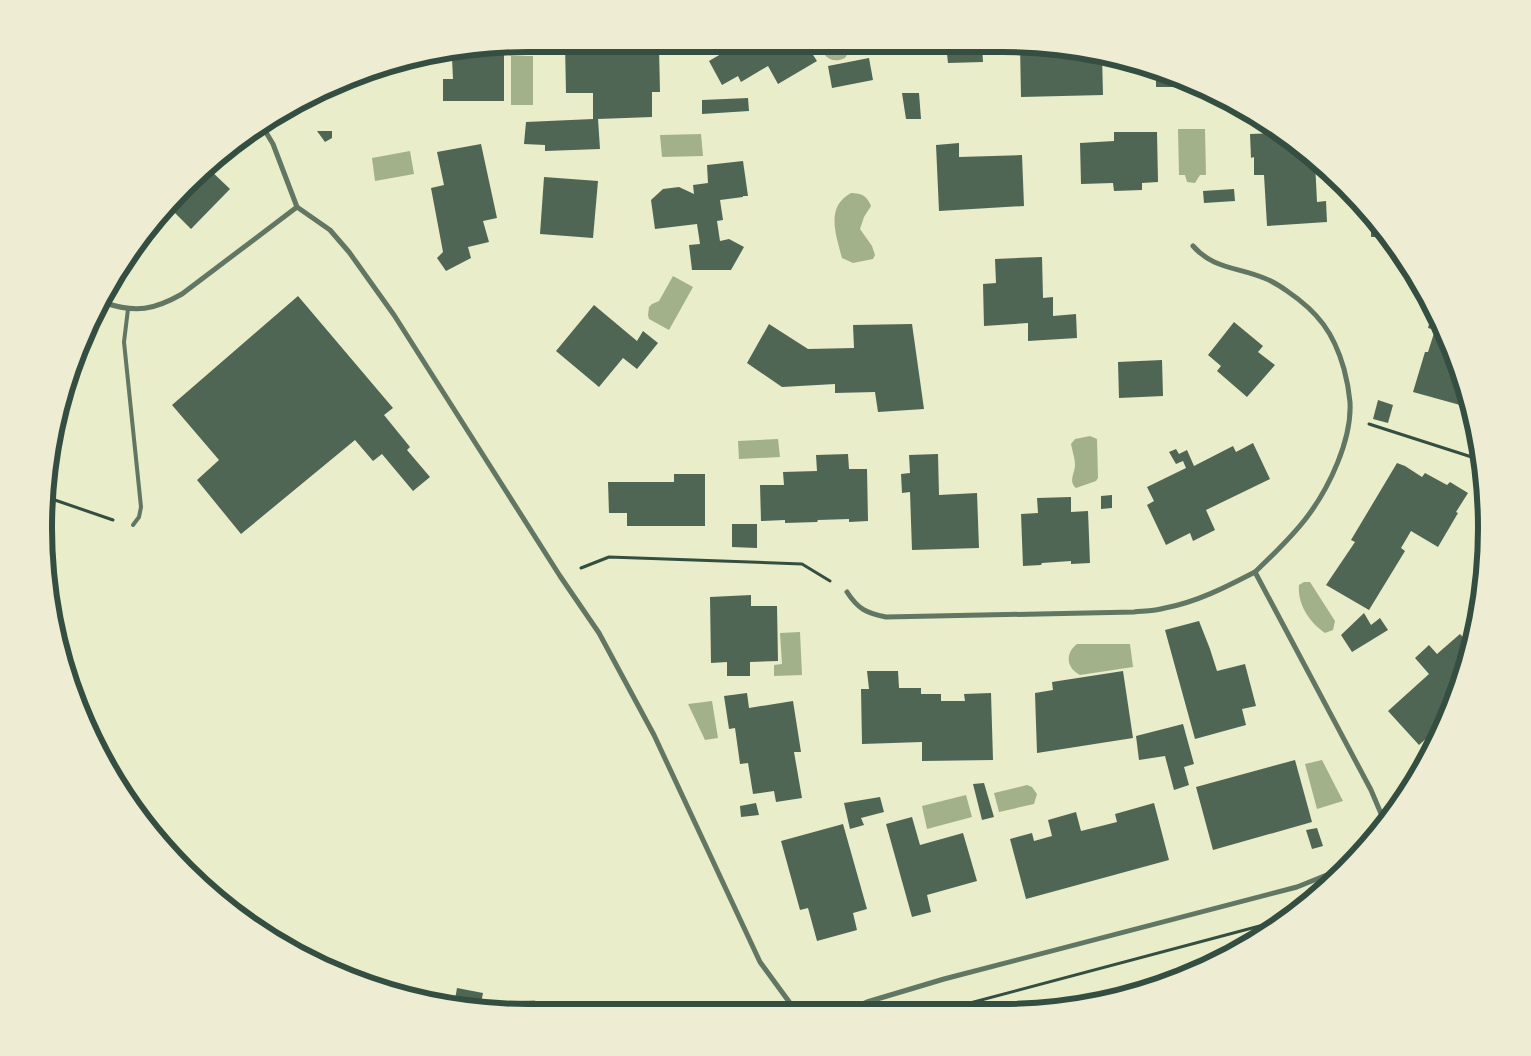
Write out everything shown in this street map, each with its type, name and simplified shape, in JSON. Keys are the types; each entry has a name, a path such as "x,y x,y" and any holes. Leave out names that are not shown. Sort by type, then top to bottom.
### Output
{"street":[{"path":"266,132 273,144 297,207 330,230 349,252 394,315 560,576 599,633 654,735 760,962 791,1004"},
{"path":"109,304 128,309 148,309 164,304 182,294 297,207"},
{"path":"847,592 860,609 886,617 1134,612 1164,609 1220,590 1254,572 1290,537 1307,517 1320,497 1343,449 1350,403 1348,383 1340,356 1330,331 1310,309 1287,291 1264,278 1220,265 1202,256 1193,246"},
{"path":"1254,572 1371,790 1381,816"},
{"path":"863,1004 944,979 1297,887 1328,874"}],"lane":[{"path":"128,309 124,342 141,507 139,517 134,525"}],"path":[{"path":"1349,417 1473,458"},
{"path":"54,500 134,525"},
{"path":"560,576 609,557 802,564 847,592"},
{"path":"966,1004 1262,926"}],"shaded area":[{"path":"824,52 849,52 845,58 839,60 828,58"},
{"path":"511,56 533,56 533,105 511,105"},
{"path":"1178,129 1205,129 1206,175 1200,175 1195,183 1187,182 1185,175 1179,175"},
{"path":"701,134 703,156 662,157 660,135"},
{"path":"410,151 414,174 375,181 372,158"},
{"path":"851,193 864,196 871,206 864,217 860,229 872,246 875,255 873,259 853,263 842,258 834,222 838,206"},
{"path":"673,276 693,287 669,330 649,319 648,315 649,307 659,301"},
{"path":"1090,436 1097,439 1098,478 1096,481 1076,488 1072,483 1075,465 1071,444 1075,439"},
{"path":"778,439 780,457 739,459 738,441"},
{"path":"1304,582 1310,582 1335,621 1333,630 1325,633 1319,629 1302,606 1299,585"},
{"path":"800,632 802,675 774,676 774,665 782,664 780,633"},
{"path":"1077,644 1130,644 1133,667 1080,675 1072,668 1069,660 1070,652"},
{"path":"712,701 718,738 705,740 688,704"},
{"path":"1322,760 1343,801 1317,809 1305,764"},
{"path":"1027,785 1032,787 1037,794 1034,804 999,812 994,793"},
{"path":"966,795 972,817 927,829 922,806"},
{"path":"534,1000 540,1004 517,1003 520,1001"}],"building":[{"path":"565,52 659,52 660,92 652,92 652,117 598,119 600,149 545,151 545,145 524,144 526,122 593,119 593,93 566,93"},
{"path":"724,52 811,52 817,61 778,84 768,66 741,82 738,76 722,85 709,61"},
{"path":"914,52 982,52 983,62 948,63 947,54 914,55"},
{"path":"1020,53 1065,57 1102,63 1103,95 1021,97"},
{"path":"504,54 504,101 443,101 443,79 453,79 452,59"},
{"path":"869,58 873,80 832,88 828,66"},
{"path":"1156,78 1180,87 1156,87"},
{"path":"902,93 919,93 921,119 906,119"},
{"path":"748,98 749,111 702,114 702,100"},
{"path":"317,131 332,131 332,138 325,142"},
{"path":"1114,132 1157,132 1158,182 1142,183 1142,190 1114,191 1113,183 1081,184 1080,143 1114,141"},
{"path":"1267,133 1315,170 1317,202 1326,201 1327,222 1267,226 1264,175 1254,175 1254,157 1251,158 1250,134"},
{"path":"959,143 959,157 1022,155 1024,206 939,211 936,145"},
{"path":"481,144 497,218 483,221 489,242 468,247 471,258 446,271 437,258 443,252 431,188 444,185 437,152"},
{"path":"743,161 748,196 720,200 723,220 717,221 720,241 729,239 744,247 731,270 692,270 689,245 700,244 697,224 655,229 651,200 663,189 679,187 694,194 693,185 708,183 707,165"},
{"path":"213,172 230,189 191,229 173,211"},
{"path":"544,177 598,181 593,238 540,234"},
{"path":"1234,189 1235,201 1204,203 1203,191"},
{"path":"1371,228 1378,237 1371,237"},
{"path":"1042,257 1043,298 1053,297 1053,316 1076,314 1077,338 1028,341 1028,323 984,326 983,284 996,283 995,259"},
{"path":"298,296 393,408 384,415 410,447 407,450 430,477 413,491 382,454 373,461 355,440 241,534 197,480 219,460 172,405"},
{"path":"594,305 637,341 643,331 658,343 637,369 623,358 599,387 556,351"},
{"path":"1430,320 1435,330 1428,328"},
{"path":"1234,322 1263,346 1258,352 1275,365 1247,397 1217,371 1221,366 1208,355"},
{"path":"769,324 808,349 854,348 853,325 912,324 924,409 878,412 875,392 835,393 835,384 782,387 747,363"},
{"path":"1435,331 1453,375 1461,402 1460,405 1413,392 1425,352 1428,352"},
{"path":"1162,360 1163,396 1119,398 1118,362"},
{"path":"1378,400 1393,405 1388,423 1373,419"},
{"path":"1253,443 1270,479 1206,510 1215,530 1193,541 1190,533 1166,545 1147,505 1154,501 1147,487 1186,468 1183,461 1176,464 1169,452 1176,449 1179,454 1187,450 1194,466 1233,446 1236,452"},
{"path":"848,454 849,469 867,469 868,521 849,522 849,519 785,523 785,520 761,521 760,485 784,485 783,472 817,471 816,455"},
{"path":"938,454 939,495 977,493 979,548 912,550 910,492 902,493 901,474 910,473 909,455"},
{"path":"1397,463 1422,477 1425,473 1447,485 1450,482 1468,493 1438,547 1411,531 1401,548 1405,551 1369,610 1326,585 1355,542 1351,540"},
{"path":"674,474 705,474 705,526 627,526 627,513 609,513 608,482 674,482"},
{"path":"1112,495 1112,508 1101,509 1101,496"},
{"path":"1071,497 1071,512 1088,511 1090,563 1071,564 1071,561 1023,566 1021,514 1038,513 1037,498"},
{"path":"732,524 757,524 757,548 732,547"},
{"path":"751,595 751,606 777,606 778,661 750,662 750,676 727,676 727,662 711,663 710,597"},
{"path":"1364,613 1371,625 1380,618 1388,630 1352,652 1341,635"},
{"path":"1199,621 1217,671 1245,664 1256,706 1242,709 1246,725 1195,739 1165,630"},
{"path":"1460,634 1464,638 1465,637 1453,681 1442,710 1430,735 1419,745 1388,711 1429,674 1415,658 1429,645 1437,654"},
{"path":"867,671 898,671 899,688 921,688 921,694 941,694 941,701 965,701 964,694 991,693 993,760 922,761 922,742 862,744 861,689 869,689"},
{"path":"1123,671 1133,738 1037,753 1035,693 1053,690 1052,682"},
{"path":"747,693 749,708 793,701 801,752 794,752 802,798 776,802 774,791 753,794 748,763 740,764 735,728 729,729 724,696"},
{"path":"1183,724 1194,764 1184,767 1189,785 1174,790 1165,756 1139,760 1136,736"},
{"path":"1295,760 1312,822 1213,850 1196,787"},
{"path":"984,783 994,817 982,820 973,784"},
{"path":"880,797 884,812 861,818 864,825 850,829 844,803"},
{"path":"756,803 759,815 741,817 740,806"},
{"path":"1154,803 1169,860 1026,899 1010,839 1032,833 1034,841 1052,836 1048,820 1076,812 1081,831 1117,822 1115,814"},
{"path":"912,817 920,845 963,833 977,881 927,895 931,912 912,917 886,824"},
{"path":"843,824 867,909 853,913 857,930 817,941 808,908 800,910 781,841"},
{"path":"1317,828 1323,846 1312,849 1306,830"},
{"path":"457,988 483,993 482,1000 455,997"}]}
